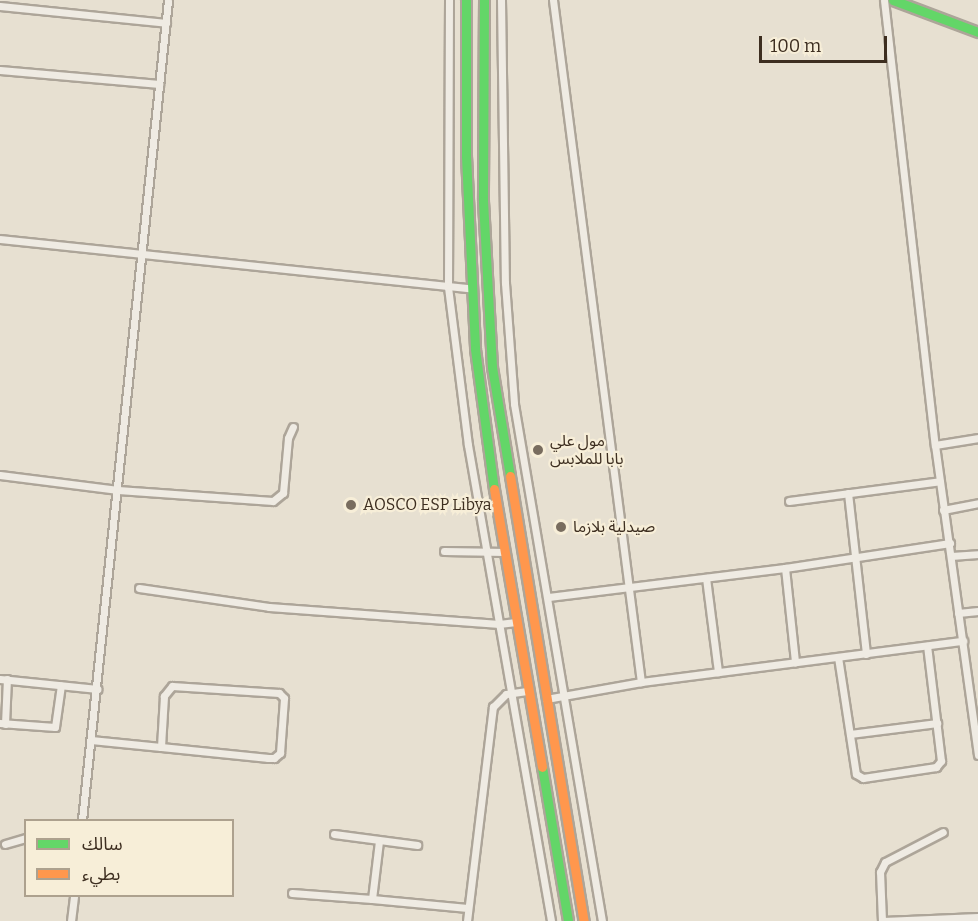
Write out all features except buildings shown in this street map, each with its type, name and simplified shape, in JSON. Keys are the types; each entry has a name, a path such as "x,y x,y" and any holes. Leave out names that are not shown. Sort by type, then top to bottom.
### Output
{"main road":[{"path":"466,0 470,288 486,442 568,921"},
{"path":"484,0 483,172 487,293 496,404 584,921"},
{"path":"892,0 978,32"}],"street":[{"path":"82,819 144,254 168,0"},
{"path":"449,0 448,287 468,445 551,921"},
{"path":"501,0 508,341 514,404 602,921"},
{"path":"554,0 626,589 641,682"},
{"path":"884,0 939,481 950,543 978,755"},
{"path":"0,6 166,23"},
{"path":"0,70 159,84"},
{"path":"0,239 470,288"},
{"path":"0,475 118,490 273,501 283,493 288,438 293,427"},
{"path":"935,445 978,438"},
{"path":"468,445 486,442"},
{"path":"789,501 939,481"},
{"path":"477,493 494,491"},
{"path":"848,493 866,654"},
{"path":"943,510 978,503"},
{"path":"548,597 785,568 950,543"},
{"path":"444,551 487,554 505,552"},
{"path":"522,556 540,554"},
{"path":"951,556 978,554"},
{"path":"785,568 795,662"},
{"path":"706,578 718,672"},
{"path":"139,588 269,608 499,624 516,622"},
{"path":"958,613 978,611"},
{"path":"545,699 641,682 963,641"},
{"path":"838,657 856,774 863,778 939,765 937,723 927,646"},
{"path":"61,685 55,727 2,724 4,679 61,685 97,689"},
{"path":"91,740 161,747 277,757 282,743 284,698 279,693 172,686 164,696 161,747"},
{"path":"467,921 493,707 510,692 527,691"},
{"path":"850,734 937,723"},
{"path":"943,832 885,862 880,872 883,921 978,917"},
{"path":"334,834 417,845"},
{"path":"5,844 24,839"},
{"path":"372,899 379,841"},
{"path":"292,892 468,908"},
{"path":"71,921 74,897"}],"traffic: fast":[{"path":"466,0 466,156 475,349 494,489"},
{"path":"484,0 483,201 492,367 510,476"},
{"path":"893,0 978,32"},
{"path":"542,767 568,921"}],"traffic: slow":[{"path":"510,476 584,921"},
{"path":"494,489 542,767"}],"place":[{"name":"مول علي بابا للملابس","path":"538,450"},
{"name":"AOSCO ESP Libya","path":"351,505"},
{"name":"صيدلية بلازما","path":"561,527"}]}
